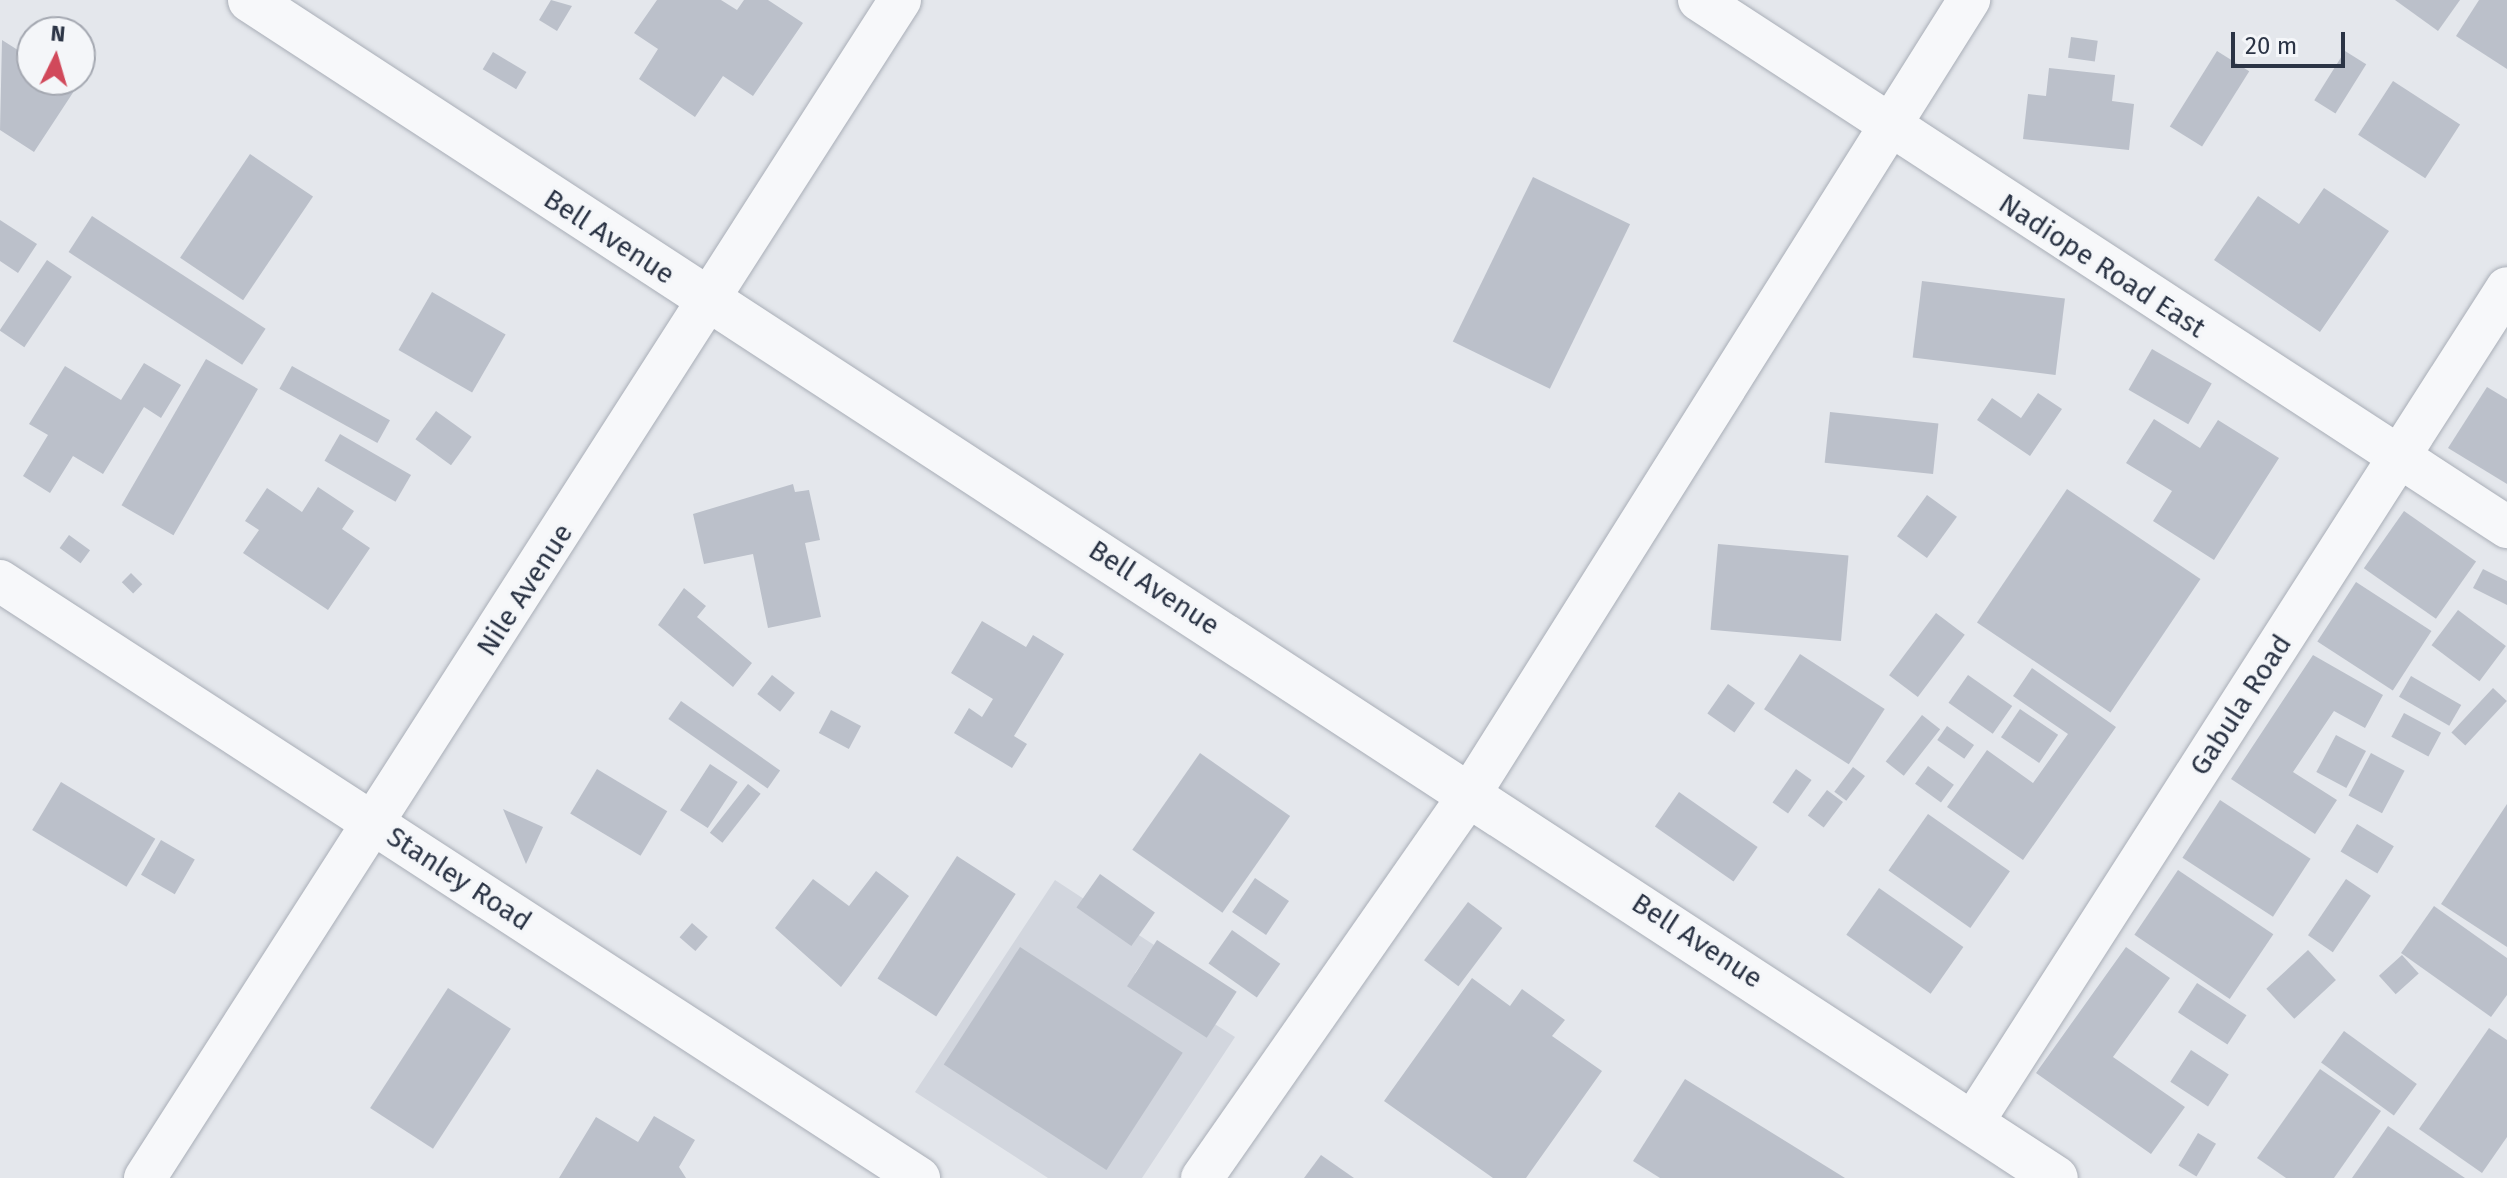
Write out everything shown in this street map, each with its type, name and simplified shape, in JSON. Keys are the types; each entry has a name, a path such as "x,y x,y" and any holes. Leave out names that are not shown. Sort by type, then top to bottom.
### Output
{"street":[{"name":"Bell Avenue","path":"250,0 710,304 1471,792 2056,1178"},
{"name":"Nile Avenue","path":"145,1178 710,304 900,0"},
{"name":"Nadiope Road East","path":"1699,0 2398,460 2507,527"},
{"path":"1202,1178 1471,792 1969,0"},
{"name":"Gabula Road","path":"1973,1122 2507,288"},
{"name":"Stanley Road","path":"0,581 919,1178"}],"shaded area":[{"path":"1055,880 1154,945 1135,973 1235,1037 1142,1178 1048,1178 915,1092"}],"building":[{"path":"551,0 572,6 557,31 539,20"},
{"path":"657,0 721,0 737,10 744,0 768,0 803,23 753,96 723,76 695,117 639,79 658,49 634,33"},
{"path":"2395,0 2460,0 2438,31"},
{"path":"2479,0 2507,0 2507,69 2456,36"},
{"path":"2071,37 2098,41 2095,62 2068,58"},
{"path":"2,40 16,49 16,96 71,96 34,152 0,130"},
{"path":"2217,51 2249,71 2202,147 2170,126"},
{"path":"2345,51 2366,64 2335,113 2314,100"},
{"path":"493,52 526,72 516,89 483,69"},
{"path":"2049,68 2115,75 2112,101 2134,104 2129,150 2023,139 2028,94 2046,96"},
{"path":"2393,81 2460,125 2425,178 2358,135"},
{"path":"250,154 313,196 243,300 180,258"},
{"path":"1533,177 1630,224 1550,389 1453,341"},
{"path":"2324,188 2389,231 2320,332 2214,260 2258,196 2299,224"},
{"path":"92,216 266,329 242,365 69,252"},
{"path":"0,220 37,244 18,273 0,261"},
{"path":"47,260 72,277 24,347 0,330"},
{"path":"1922,281 2065,299 2056,375 1913,357"},
{"path":"432,292 506,334 472,393 398,350"},
{"path":"2152,349 2212,384 2188,424 2128,390"},
{"path":"206,359 258,389 173,535 122,505"},
{"path":"144,363 181,385 161,418 144,407 103,474 73,456 50,493 23,476 48,435 29,424 65,366 121,400"},
{"path":"292,366 390,420 377,443 279,389"},
{"path":"2487,387 2507,399 2507,484 2448,448"},
{"path":"2038,393 2062,409 2030,456 1977,420 1992,398 2021,418"},
{"path":"436,411 472,437 451,465 415,439"},
{"path":"1830,412 1938,423 1933,474 1825,463"},
{"path":"2154,419 2200,448 2218,420 2279,458 2214,560 2153,521 2172,491 2126,463"},
{"path":"340,434 411,475 396,502 324,461"},
{"path":"793,484 795,492 809,490 820,540 805,543 821,617 768,628 753,554 704,564 693,514"},
{"path":"318,487 354,511 342,529 370,548 328,610 243,553 259,530 245,521 267,488 302,512"},
{"path":"2067,489 2200,579 2110,713 1977,622"},
{"path":"1927,495 1957,517 1927,558 1897,536"},
{"path":"2404,511 2476,561 2436,619 2364,568"},
{"path":"69,535 90,550 81,563 60,548"},
{"path":"1718,544 1849,555 1841,641 1711,630"},
{"path":"2483,569 2507,581 2507,605 2473,588"},
{"path":"131,573 142,584 133,594 122,582"},
{"path":"2356,582 2431,631 2393,691 2317,642"},
{"path":"684,588 706,606 697,617 752,663 733,687 658,625"},
{"path":"2458,610 2506,646 2479,681 2432,645"},
{"path":"1936,613 1965,635 1918,697 1889,675"},
{"path":"982,621 1026,647 1033,635 1064,654 1014,736 1027,744 1012,768 954,733 969,708 982,717 993,699 951,673"},
{"path":"1800,654 1885,709 1849,764 1764,709"},
{"path":"2313,655 2383,695 2365,728 2334,711 2293,772 2337,800 2315,834 2231,779"},
{"path":"2032,668 2116,727 2023,860 1947,807 1987,750 2033,783 2068,734 2013,696"},
{"path":"772,675 795,693 780,712 757,694"},
{"path":"1968,675 2012,706 1993,734 1948,703"},
{"path":"2411,676 2461,705 2449,726 2399,697"},
{"path":"1728,684 1755,703 1734,732 1707,713"},
{"path":"2493,688 2507,701 2465,746 2451,733"},
{"path":"681,701 780,770 767,788 668,719"},
{"path":"2020,709 2058,735 2039,763 2001,737"},
{"path":"831,710 861,726 849,749 819,733"},
{"path":"2404,713 2441,733 2428,757 2391,737"},
{"path":"1922,715 1940,729 1904,776 1886,761"},
{"path":"1947,726 1974,745 1964,759 1937,740"},
{"path":"2336,735 2366,751 2346,788 2316,772"},
{"path":"1200,753 1290,816 1222,913 1132,850"},
{"path":"2371,753 2405,771 2382,813 2348,795"},
{"path":"710,764 738,782 708,828 680,810"},
{"path":"1928,766 1954,785 1941,803 1915,784"},
{"path":"1853,767 1865,776 1846,801 1834,792"},
{"path":"597,769 667,811 641,856 570,814"},
{"path":"1796,769 1812,780 1788,813 1772,803"},
{"path":"61,782 155,839 126,887 32,830"},
{"path":"748,784 761,794 722,843 710,833"},
{"path":"1827,790 1843,802 1824,828 1808,816"},
{"path":"1679,792 1758,847 1734,881 1655,826"},
{"path":"2220,800 2311,859 2273,917 2182,858"},
{"path":"2507,804 2507,947 2441,904"},
{"path":"503,809 543,827 526,864"},
{"path":"1928,814 2010,871 1970,928 1888,871"},
{"path":"2357,824 2394,846 2377,874 2341,851"},
{"path":"161,840 195,860 175,894 141,875"},
{"path":"957,856 1016,894 936,1017 877,978"},
{"path":"2178,870 2273,934 2230,999 2134,935"},
{"path":"876,871 909,896 841,987 775,928 813,879 849,906"},
{"path":"1100,874 1155,912 1131,946 1076,908"},
{"path":"1255,878 1289,901 1266,935 1232,912"},
{"path":"2346,879 2371,896 2333,952 2308,935"},
{"path":"1879,888 1963,947 1931,994 1846,935"},
{"path":"1468,902 1502,928 1458,986 1424,960"},
{"path":"2434,906 2507,958 2507,995 2491,1017 2401,953"},
{"path":"692,923 708,937 695,951 680,937"},
{"path":"1232,930 1280,964 1257,997 1208,964"},
{"path":"1157,940 1237,992 1207,1038 1127,986"},
{"path":"1020,947 1183,1053 1106,1170 944,1064"},
{"path":"2126,947 2170,978 2113,1057 2185,1107 2151,1154 2036,1073"},
{"path":"2308,950 2336,980 2294,1019 2266,989"},
{"path":"2402,955 2419,974 2396,994 2379,976"},
{"path":"1472,978 1510,1006 1522,989 1565,1020 1552,1036 1602,1071 1526,1178 1493,1178 1384,1101"},
{"path":"2197,983 2246,1015 2227,1044 2178,1012"},
{"path":"448,988 511,1029 433,1149 370,1108"},
{"path":"2489,1028 2507,1040 2507,1137 2482,1173 2419,1129"},
{"path":"2344,1031 2417,1084 2394,1115 2321,1063"},
{"path":"2191,1050 2229,1075 2208,1106 2170,1082"},
{"path":"2320,1069 2381,1111 2334,1178 2286,1178 2257,1158"},
{"path":"1685,1079 1845,1178 1660,1178 1633,1161"},
{"path":"654,1116 695,1140 679,1167 686,1178 559,1178 596,1117 638,1142"},
{"path":"2388,1126 2465,1178 2352,1178"},
{"path":"2198,1133 2216,1144 2196,1176 2178,1166"},
{"path":"1321,1155 1354,1178 1304,1178"}]}
